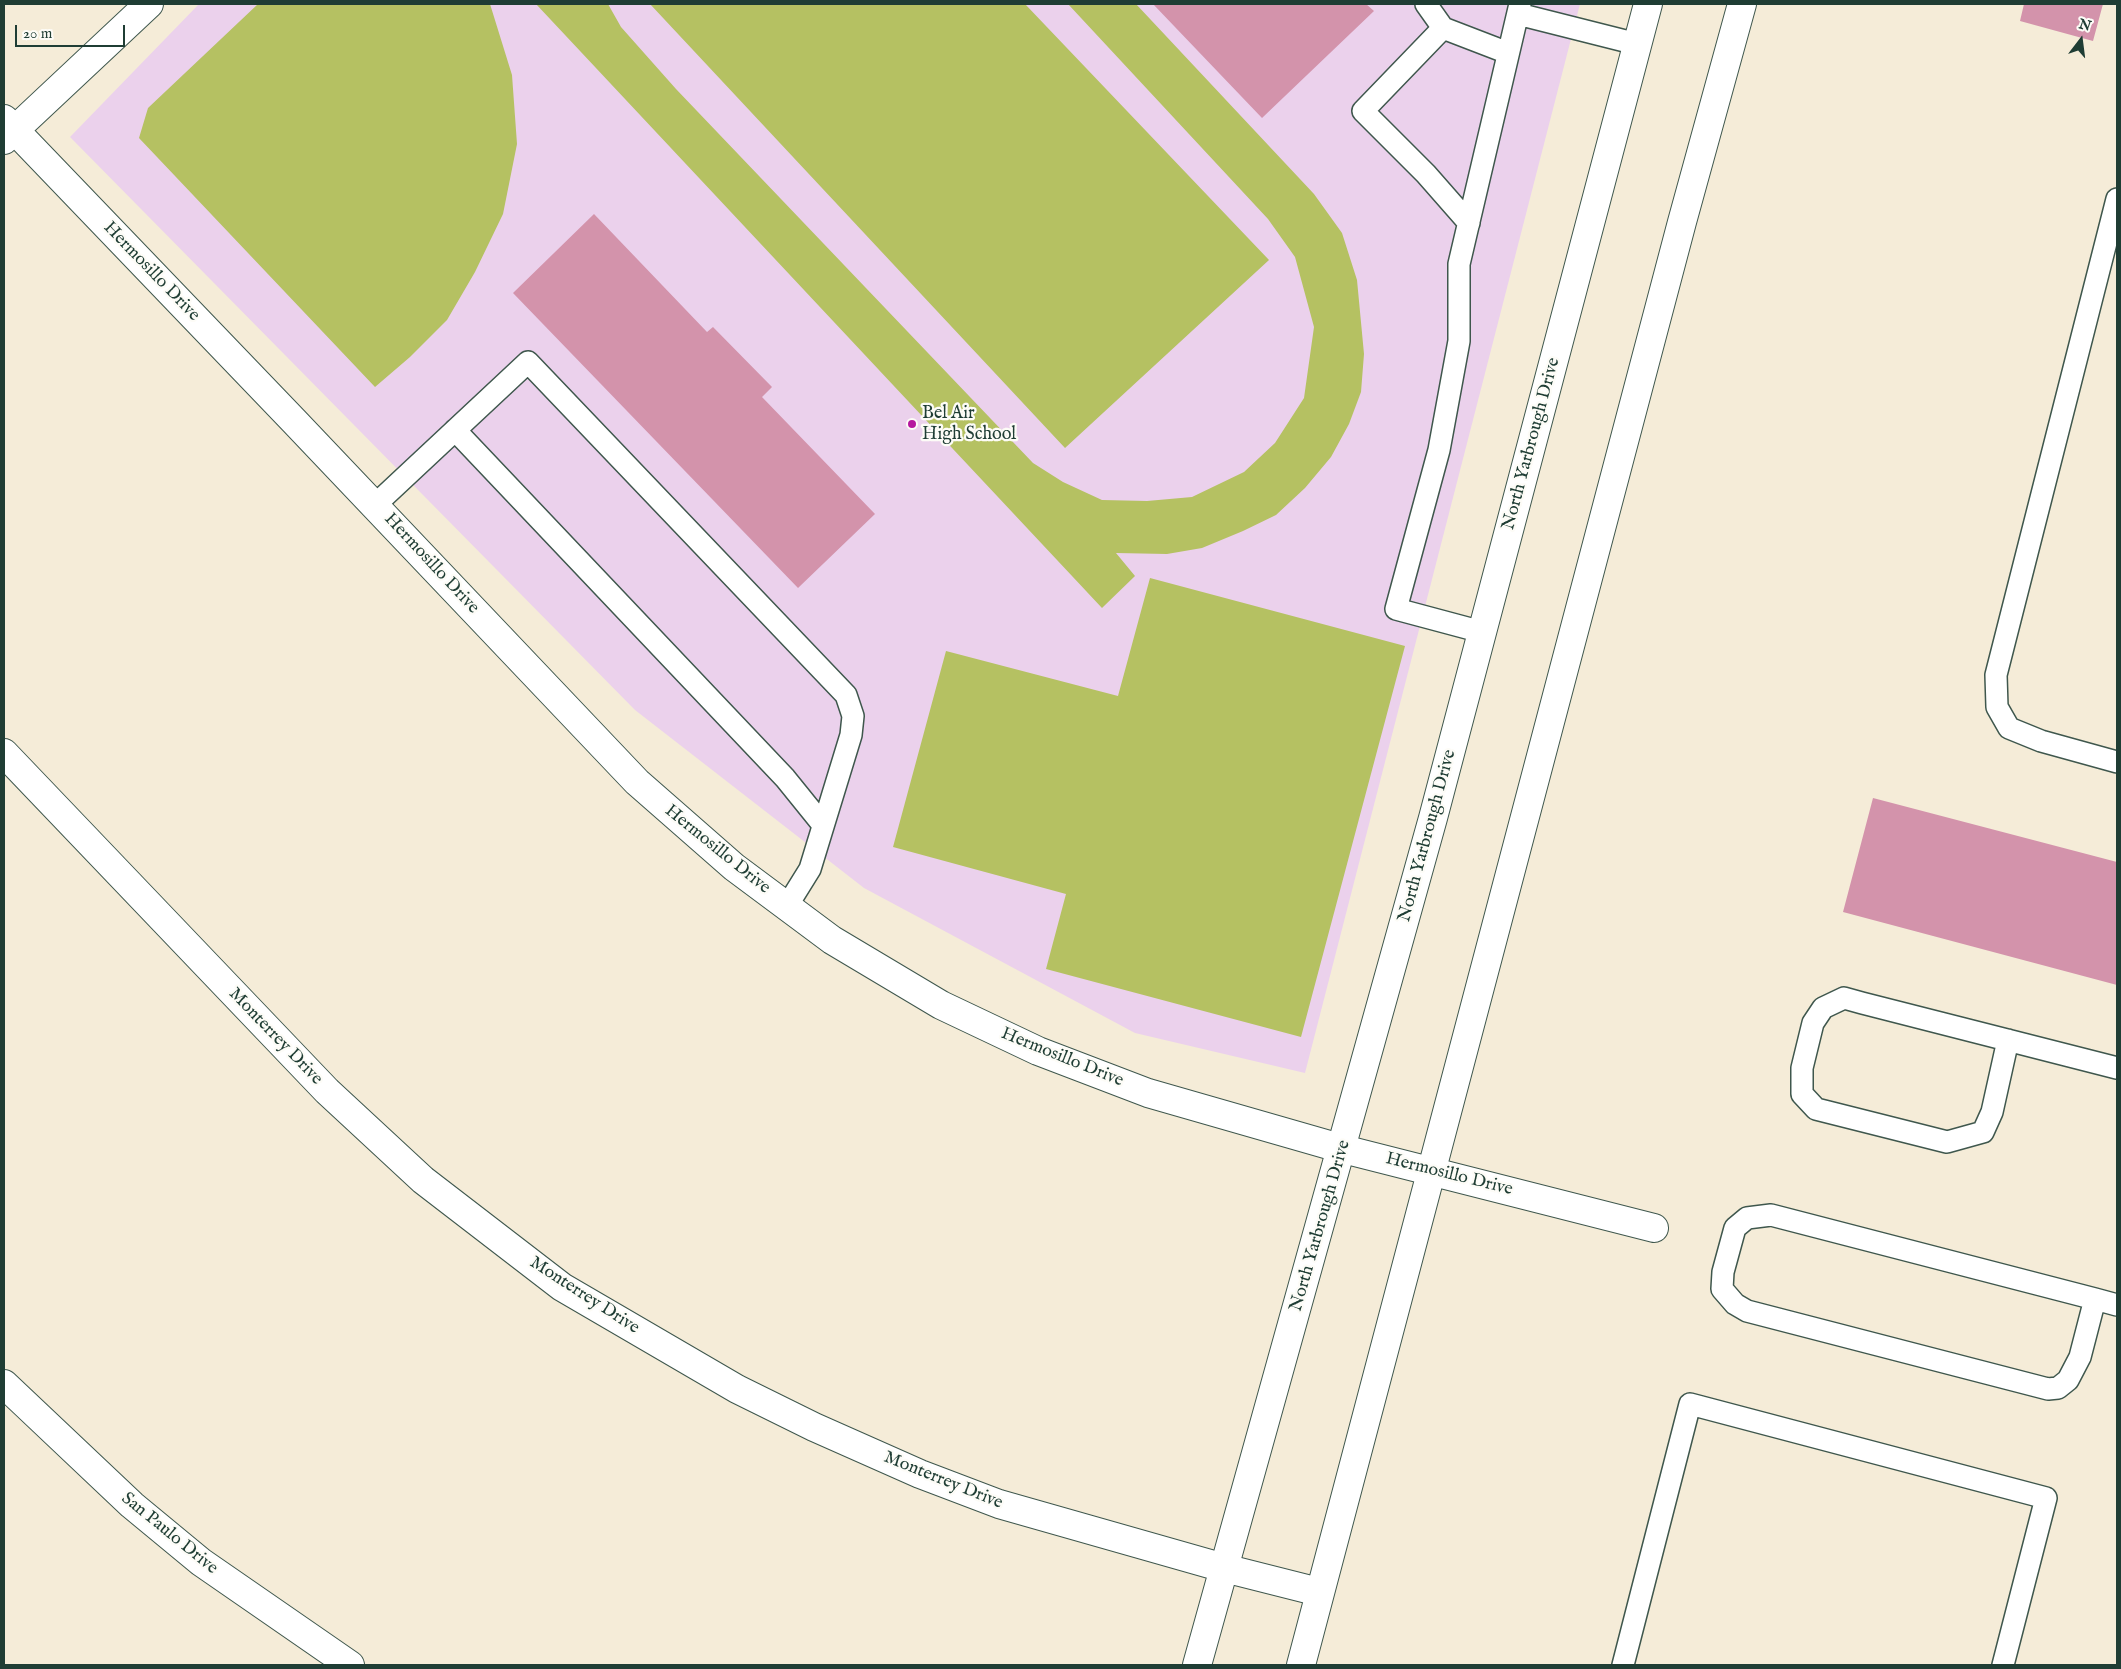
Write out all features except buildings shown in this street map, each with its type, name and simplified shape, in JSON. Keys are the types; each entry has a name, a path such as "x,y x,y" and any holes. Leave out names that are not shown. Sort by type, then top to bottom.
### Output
{"street":[{"path":"7,130 149,4"},
{"name":"North Yarbrough Drive","path":"1197,1665 1342,1149 1482,632 1648,4"},
{"path":"1301,1665 1682,222 1742,4"},
{"name":"Hermosillo Drive","path":"7,130 375,506 637,782 734,867 832,940 941,1005 1038,1051 1148,1093 1342,1149 1433,1170 1654,1228"},
{"name":"Monterrey Drive","path":"4,753 327,1091 423,1180 562,1287 737,1389 814,1427 920,1474 999,1504 1224,1568 1319,1592"},
{"name":"San Paulo Drive","path":"4,1384 132,1505 202,1562 350,1665"}],"lane":[{"path":"1426,4 1443,28 1508,53"},
{"path":"1482,632 1396,609 1439,450 1459,341 1459,264 1519,9 1637,44"},
{"path":"1443,28 1362,111 1426,174 1469,223"},
{"path":"2117,199 1996,676 1997,707 2009,728 2042,741 2117,762"},
{"path":"375,506 528,362 846,695 854,716 851,736 810,869 787,906"},
{"path":"455,430 778,771 823,825"},
{"path":"2008,1040 1992,1112 1983,1132 1947,1142 1816,1109 1802,1094 1802,1068 1814,1023 1823,1008 1844,998 2008,1040 2117,1068"},
{"path":"2095,1299 2080,1357 2068,1380 2058,1388 2048,1389 1747,1311 1735,1304 1722,1290 1723,1272 1735,1228 1747,1218 1771,1215 2095,1299 2117,1305"},
{"path":"1623,1665 1690,1404 2046,1498 2003,1665"}],"shaded area":[{"name":"Bel Air High School","path":"199,4 1580,4 1305,1073 1135,1033 864,888 635,710 70,137"}],"green space":[{"path":"258,4 490,4 512,75 517,144 503,214 475,272 447,320 410,357 375,387 139,138 148,108"},
{"path":"536,4 608,4 621,27 676,89 1033,463 1063,482 1102,500 1147,501 1192,497 1244,472 1275,443 1304,398 1314,327 1295,257 1268,219 1068,4 1136,4 1314,194 1342,233 1357,280 1364,354 1361,392 1349,424 1331,457 1305,488 1276,515 1202,548 1167,554 1116,553 1135,576 1102,608"},
{"path":"650,4 1025,4 1269,260 1065,448"},
{"path":"1150,578 1405,646 1301,1037 1046,969 1066,894 893,847 946,651 1118,696"}],"place":[{"name":"Bel Air High School","path":"912,424"}]}
